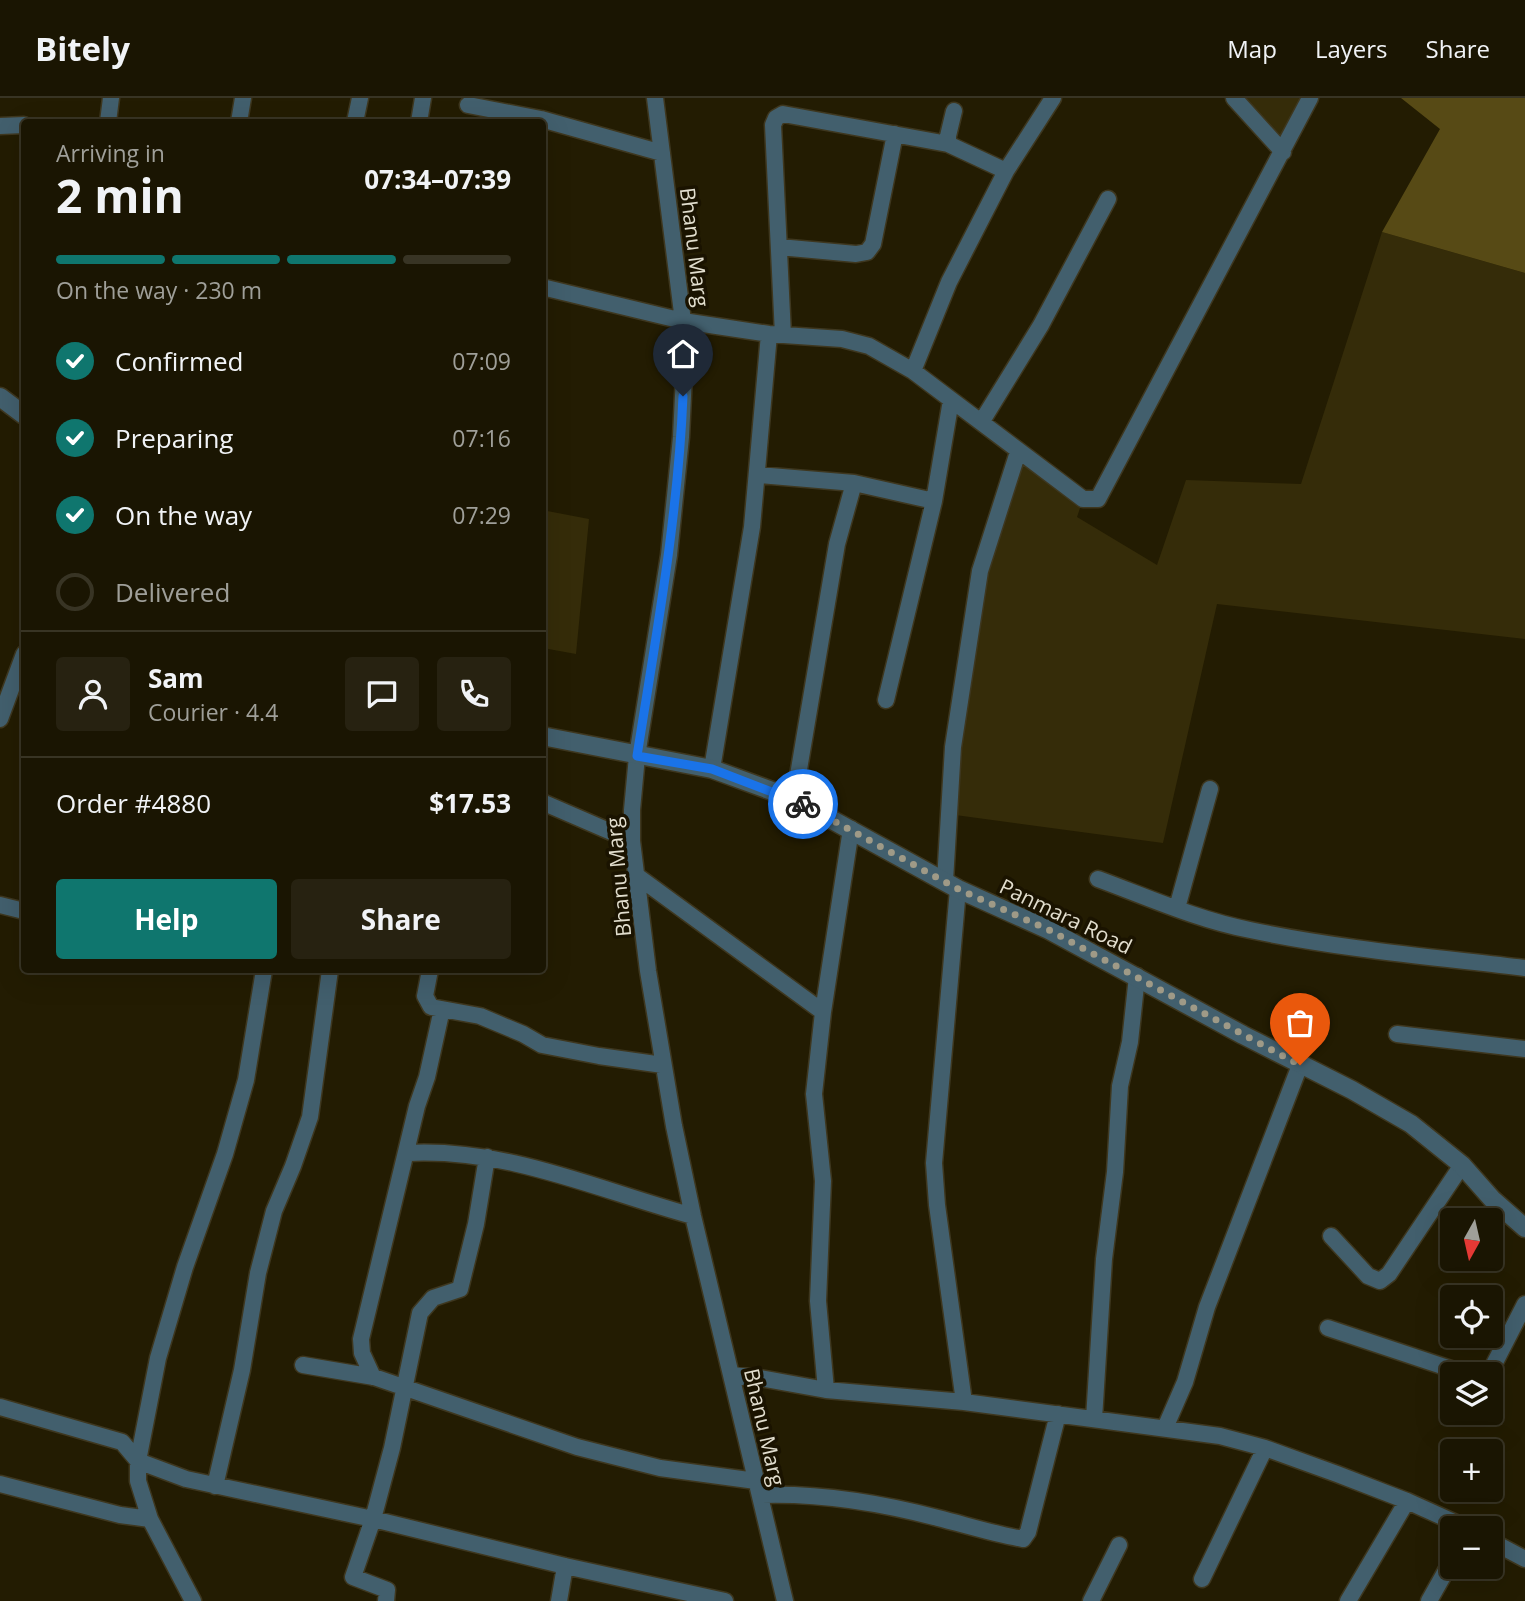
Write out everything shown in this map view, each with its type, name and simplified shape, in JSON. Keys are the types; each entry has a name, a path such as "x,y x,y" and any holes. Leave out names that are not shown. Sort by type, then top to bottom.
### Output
{"street":[{"path":"108,119 111,98"},
{"path":"240,119 243,98"},
{"path":"356,119 360,98"},
{"path":"419,119 422,98"},
{"name":"Bhanu Marg","path":"655,98 683,321 684,375 681,437 669,555 637,756 632,841 663,1065 693,1216 785,1601"},
{"path":"913,371 949,282 1006,171 1053,98"},
{"path":"1234,98 1283,152"},
{"path":"546,288 683,321 776,334 842,339 869,346 913,371 1083,499 1098,499 1310,98"},
{"path":"468,104 541,119"},
{"path":"948,144 954,111"},
{"path":"712,769 752,527 776,334 779,247 773,124 776,118 783,114 948,144 1006,171"},
{"path":"546,120 662,153"},
{"path":"0,127 21,125"},
{"path":"779,247 856,254 867,252 873,244 895,134"},
{"path":"982,421 1041,324 1108,199"},
{"path":"0,397 21,413"},
{"path":"886,700 934,501 951,400"},
{"path":"964,1402 937,1205 934,1163 952,885 953,747 978,583 1018,452"},
{"path":"758,475 854,483 934,501"},
{"path":"794,799 837,544 854,483"},
{"path":"0,719 21,662"},
{"name":"Panmara Road","path":"546,737 712,769 794,799 952,885 1049,930 1411,1124 1462,1166 1492,1199 1525,1227"},
{"path":"1177,908 1210,789"},
{"path":"546,804 632,841"},
{"path":"826,1390 818,1301 823,1181 814,1094 823,1012 851,829"},
{"path":"637,876 823,1012"},
{"path":"1098,879 1247,930 1525,968"},
{"path":"0,905 21,910"},
{"path":"192,1601 150,1519 138,1482 138,1461 158,1358 185,1267 225,1154 246,1080 264,973"},
{"path":"215,1486 242,1370 261,1260 274,1211 310,1117 330,973"},
{"path":"429,973 425,996 431,1007 480,1016 542,1045 663,1065"},
{"path":"1094,1419 1104,1259 1115,1172 1120,1086 1130,1042 1136,976"},
{"path":"373,1377 362,1353 361,1339 442,1009"},
{"path":"1397,1034 1525,1049"},
{"path":"1166,1428 1185,1382 1207,1307 1300,1065"},
{"path":"408,1153 441,1151 534,1167 693,1216"},
{"path":"386,1601 387,1590 353,1577 373,1519 392,1448 419,1312 433,1298 460,1289 476,1224 486,1157"},
{"path":"1331,1236 1368,1276 1380,1281 1389,1274 1462,1166"},
{"path":"1495,1362 1525,1304"},
{"path":"1328,1328 1440,1365"},
{"path":"303,1365 373,1377 589,1450 660,1468 758,1488 874,1505 1023,1539 1028,1532 1058,1414"},
{"path":"732,1376 760,1378 826,1390 964,1402 1220,1436 1265,1448 1440,1516"},
{"path":"0,1407 122,1442 138,1461 215,1486 373,1519 565,1566 725,1601"},
{"path":"1202,1579 1265,1448"},
{"path":"0,1484 120,1515 150,1519"},
{"path":"1348,1601 1407,1501"},
{"path":"1091,1601 1119,1545"},
{"path":"1503,1547 1525,1559"},
{"path":"559,1601 565,1566"},
{"path":"1429,1601 1441,1579"}],"shaded area":[{"path":"1234,98 1310,98 1283,152"},
{"path":"1401,98 1525,98 1525,273 1382,232 1440,129"},
{"path":"1382,232 1525,273 1525,639 1217,604 1163,843 948,814 980,571 1018,452 1083,499 1077,517 1157,565 1186,480 1301,484"},
{"path":"546,511 589,519 576,654 546,649"}],"way so far":[{"path":"803,804 958,889 1049,930 1300,1065"}],"route":[{"path":"683,396 669,555 637,756 712,769 803,804"}]}
